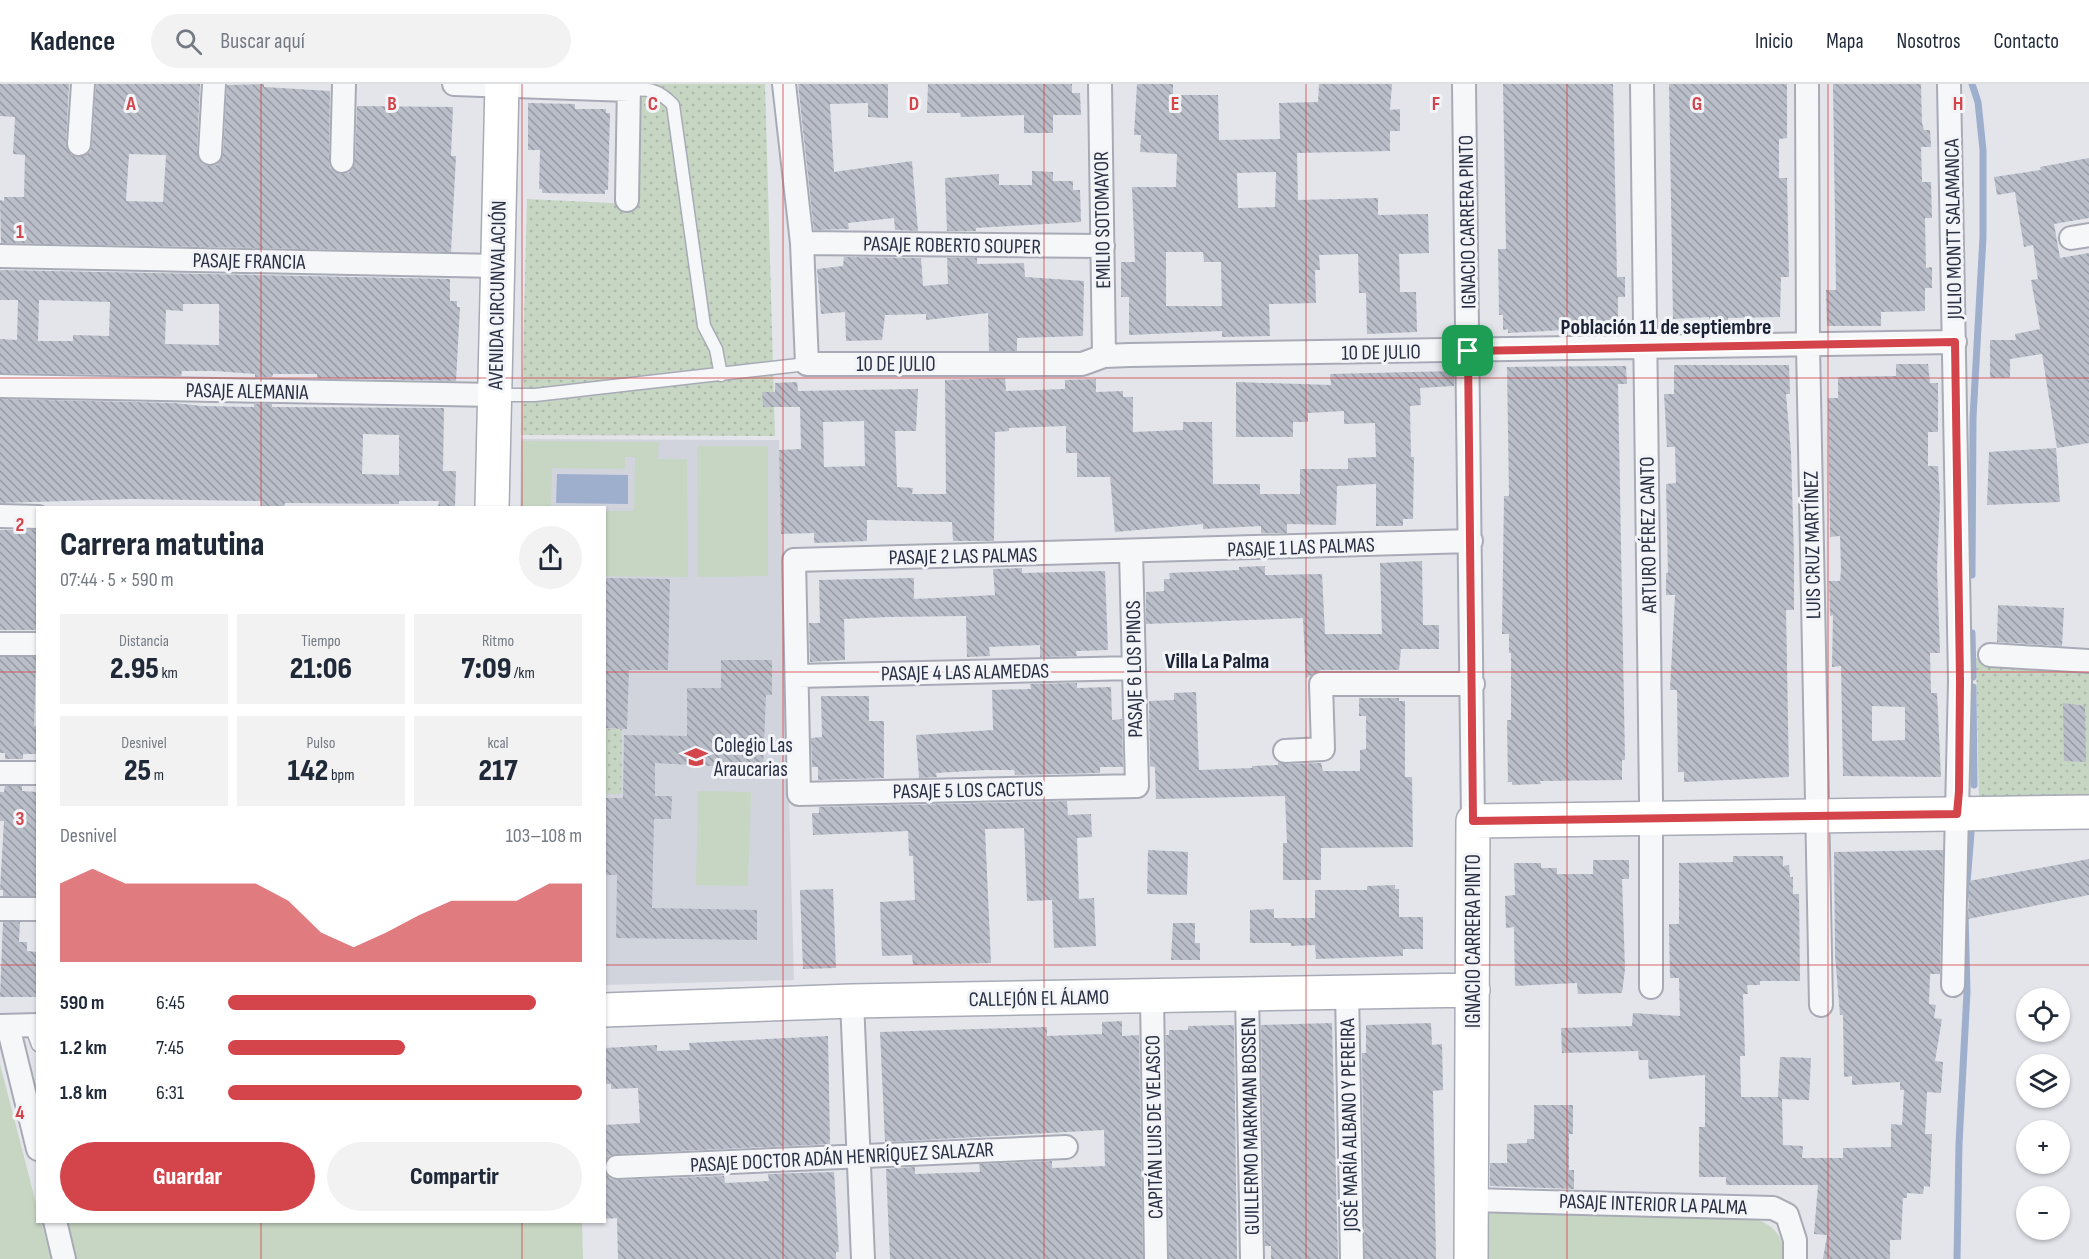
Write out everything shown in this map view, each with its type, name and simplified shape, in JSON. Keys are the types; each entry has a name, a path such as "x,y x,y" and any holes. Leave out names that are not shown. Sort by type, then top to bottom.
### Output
{"street":[{"path":"79,144 83,84"},
{"path":"210,153 214,84"},
{"path":"342,161 345,84"},
{"path":"454,84 629,87 627,200"},
{"path":"784,84 802,243 807,364"},
{"name":"EMILIO SOTOMAYOR","path":"1100,84 1104,356"},
{"name":"IGNACIO CARRERA PINTO","path":"1464,84 1473,684 1471,1259"},
{"name":"ARTURO PÉREZ CANTO","path":"1642,84 1651,800 1649,819 1651,987"},
{"name":"LUIS CRUZ MARTÍNEZ","path":"1807,84 1808,346 1821,1005"},
{"name":"JULIO MONTT SALAMANCA","path":"1949,84 1960,681 1953,985"},
{"name":"AVENIDA CIRCUNVALACIÓN","path":"492,506 502,86"},
{"name":"PASAJE ROBERTO SOUPER","path":"802,243 1103,246"},
{"name":"PASAJE FRANCIA","path":"0,256 497,266"},
{"name":"10 DE JULIO","path":"807,364 1082,364 1104,356 1955,342"},
{"name":"PASAJE ALEMANIA","path":"0,386 495,395"},
{"path":"0,516 36,517"},
{"name":"PASAJE 1 LAS PALMAS","path":"1131,552 1471,541"},
{"name":"PASAJE 2 LAS PALMAS","path":"797,676 794,560 1131,552"},
{"name":"PASAJE 6 LOS PINOS","path":"1131,552 1137,786"},
{"path":"0,644 36,644"},
{"path":"1990,655 2089,661"},
{"name":"PASAJE 4 LAS ALAMEDAS","path":"797,676 1134,668"},
{"name":"PASAJE 5 LOS CACTUS","path":"797,676 799,794 1137,786"},
{"path":"1285,751 1323,749 1321,684 1473,684"},
{"path":"0,773 36,773"},
{"path":"1473,821 2089,812"},
{"path":"0,909 36,909"},
{"name":"CALLEJÓN EL ÁLAMO","path":"606,1010 852,1001 1473,990"},
{"name":"JOSÉ MARÍA ALBANO Y PEREIRA","path":"1347,991 1352,1259"},
{"name":"GUILLERMO MARKMAN BOSSEN","path":"1247,994 1252,1259"},
{"name":"CAPITÁN LUIS DE VELASCO","path":"1152,996 1156,1259"},
{"path":"852,1001 863,1259"},
{"path":"35,1032 4,1026 36,1142"},
{"name":"PASAJE DOCTOR ADÁN HENRÍQUEZ SALAZAR","path":"617,1167 1066,1147"},
{"name":"PASAJE INTERIOR LA PALMA","path":"1472,1200 1773,1208 1787,1215 1795,1240 1795,1259"},
{"path":"55,1223 64,1259"}],"lane":[{"path":"629,87 646,88 662,93 673,105 704,326 716,349 720,375"},
{"path":"495,395 535,395 807,364"}],"shaded area":[{"name":"Colegio Las Araucarias","path":"521,439 779,440 794,980 606,985 606,506 520,506"}],"green space":[{"path":"637,84 765,84 775,436 521,435 527,199 633,204"},
{"path":"522,441 659,442 658,459 687,459 688,577 606,576 606,511 634,511 635,457 625,457 625,469 552,468 551,506 521,506"},
{"path":"697,446 768,446 768,576 698,577"},
{"path":"1976,658 1999,663 2089,666 2089,798 1979,798"},
{"path":"606,729 622,729 621,794 606,794"},
{"path":"698,791 751,792 748,886 696,885"},
{"path":"0,1064 36,1203 36,1223 42,1223 51,1259 0,1259"},
{"path":"1489,1209 1758,1220 1775,1230 1781,1240 1785,1259 1489,1259"},
{"path":"64,1223 582,1223 583,1259 73,1259"}],"water":[{"path":"557,474 628,475 628,504 556,503"}],"building":[{"path":"0,84 69,84 66,144 71,155 79,157 90,152 92,145 96,84 200,84 197,153 202,164 210,166 217,165 223,154 227,85 264,84 264,87 330,91 329,161 330,168 341,174 349,173 355,162 357,106 453,107 451,156 456,156 451,252 1,243 0,200 4,201 4,197 24,197 25,155 13,154 15,117 0,116","holes":["129,154 166,155 163,202 126,201"]},
{"path":"798,84 888,84 888,118 868,117 868,103 830,104 834,172 912,161 918,231 895,230 894,218 848,223 849,229 814,230"},
{"path":"928,84 1072,84 1072,93 1080,93 1081,115 1053,115 1053,133 1024,133 1024,115 961,117 960,113 927,113"},
{"path":"1137,84 1173,84 1173,95 1218,95 1219,140 1280,139 1279,103 1318,102 1319,84 1392,84 1390,110 1400,109 1400,131 1390,131 1390,151 1297,153 1298,200 1378,198 1378,215 1428,214 1429,253 1399,254 1400,292 1416,292 1417,332 1367,334 1366,293 1359,293 1358,254 1319,255 1320,270 1315,270 1316,303 1269,304 1270,336 1222,337 1222,331 1129,335 1129,297 1121,297 1121,262 1135,262 1132,187 1176,187 1177,154 1140,152 1141,135 1134,135","holes":["1276,172 1275,207 1238,208 1237,173","1166,252 1203,252 1204,262 1221,262 1222,306 1166,306"]},
{"path":"1503,84 1613,84 1617,277 1625,277 1625,297 1618,297 1618,327 1508,333 1508,329 1503,330 1503,315 1499,315 1498,249 1506,249"},
{"path":"1669,84 1787,84 1787,138 1779,139 1779,178 1787,178 1789,277 1781,277 1780,317 1728,318 1728,328 1709,329 1709,317 1673,319"},
{"path":"1833,84 1921,84 1922,123 1924,130 1930,130 1931,147 1921,147 1922,182 1931,182 1932,218 1925,218 1926,268 1932,267 1932,288 1925,288 1925,311 1881,312 1881,326 1827,326 1826,290 1836,290"},
{"path":"528,103 575,104 575,109 606,109 606,113 610,113 608,190 605,190 605,194 542,193 542,189 539,189 540,150 528,150"},
{"path":"2089,158 2089,218 2054,224 2060,258 2089,253 2089,443 2057,448 2042,354 2010,359 2010,378 1990,378 1990,340 2016,340 2015,334 2040,329 2031,280 2038,279 2033,245 2024,247 2015,192 1997,195 1994,177 2041,170 2040,167"},
{"path":"1032,171 1053,172 1053,181 1073,181 1073,190 1080,190 1081,222 976,228 976,231 947,231 945,178 999,174 999,185 1032,185"},
{"path":"844,257 921,258 923,286 948,284 947,258 977,258 977,264 1024,263 1025,277 1084,281 1083,336 1017,338 1017,351 989,351 988,313 926,320 926,314 885,315 882,340 846,341 845,312 821,314 817,269 843,266"},
{"path":"0,270 450,279 450,301 457,301 457,307 460,307 456,381 317,378 317,374 273,374 272,377 255,377 255,374 215,371 182,371 181,376 0,373 0,339 17,340 18,300 0,300","holes":["39,300 110,302 109,336 73,335 73,341 38,341","183,304 219,304 219,345 165,344 166,310 183,311"]},
{"path":"1896,364 1928,364 1930,383 1938,383 1938,432 1928,432 1928,466 1938,466 1940,500 1937,568 1940,653 1930,653 1931,693 1937,693 1941,777 1843,776 1841,666 1832,667 1833,615 1830,616 1829,581 1840,581 1841,570 1840,536 1830,537 1828,398 1838,398 1838,377 1896,376","holes":["1872,706 1905,707 1905,740 1872,741"]},
{"path":"1674,365 1789,365 1790,394 1786,394 1791,452 1794,610 1786,610 1789,777 1684,782 1684,772 1678,772 1677,690 1670,690 1675,595 1666,595 1666,573 1668,573 1666,484 1676,483 1675,447 1667,447 1664,394 1674,394"},
{"path":"1626,366 1627,384 1618,384 1625,760 1622,760 1622,780 1540,781 1541,784 1512,785 1512,782 1508,782 1507,720 1511,720 1511,653 1509,653 1509,634 1502,634 1504,496 1509,496 1507,367"},
{"path":"1454,371 1454,386 1420,388 1421,405 1410,406 1411,457 1414,457 1413,519 1403,519 1403,526 1376,526 1376,484 1337,486 1336,525 1287,524 1287,533 1261,533 1261,526 1203,529 1203,524 1115,532 1110,477 1077,477 1077,453 1066,453 1066,426 1009,428 1009,431 995,432 994,541 953,541 952,522 867,520 867,541 814,543 814,533 781,534 779,450 801,449 800,407 763,407 762,392 775,392 775,383 797,382 798,391 918,389 916,431 895,431 897,487 913,488 912,494 946,494 945,380 1005,378 1006,391 1065,389 1065,380 1096,379 1096,392 1123,391 1123,397 1133,397 1133,432 1183,430 1183,422 1212,422 1213,484 1260,484 1260,494 1300,494 1300,469 1348,469 1348,458 1376,457 1375,423 1344,424 1344,411 1308,413 1308,422 1293,422 1293,437 1236,437 1236,382 1331,385 1330,374","holes":["864,421 865,466 824,467 823,422"]},
{"path":"0,399 175,403 202,406 254,407 254,404 272,404 272,407 444,408 443,471 456,471 455,506 438,506 439,501 399,501 399,504 285,503 284,506 261,506 261,501 132,499 0,503","holes":["363,434 399,435 399,475 362,474"]},
{"path":"2056,448 2060,502 1987,505 1989,452"},
{"path":"0,530 36,530 36,630 0,630"},
{"path":"1422,561 1423,625 1439,625 1439,649 1401,649 1399,670 1321,670 1306,678 1303,618 1146,624 1146,592 1164,591 1164,579 1170,579 1169,573 1239,570 1239,567 1265,566 1265,575 1322,574 1325,634 1382,634 1380,563"},
{"path":"1022,568 1022,573 1105,571 1108,650 1076,651 1077,656 1040,657 1040,645 989,647 990,656 967,657 966,616 888,617 844,619 845,660 810,662 809,623 820,623 819,580 914,578 914,599 995,595 993,569"},
{"path":"606,578 670,579 668,670 629,670 627,729 606,728"},
{"path":"1998,605 2064,608 2062,646 1997,642"},
{"path":"0,657 36,657 34,726 36,726 36,754 23,754 23,759 5,759 5,753 0,753"},
{"path":"721,660 772,660 772,695 766,695 763,769 655,763 655,796 672,796 671,819 654,819 652,908 757,910 757,940 616,938 617,875 606,875 606,798 623,798 624,735 687,736 687,688 721,688"},
{"path":"1077,683 1077,688 1111,687 1112,720 1122,719 1123,767 1100,767 1100,773 1015,775 1014,770 986,770 936,773 937,777 919,778 916,735 993,730 992,690 1031,689 1030,684"},
{"path":"1196,692 1199,770 1252,768 1252,766 1278,765 1278,762 1286,764 1321,763 1323,771 1360,771 1360,750 1366,749 1366,716 1359,716 1359,698 1399,698 1399,701 1405,701 1405,777 1412,777 1413,847 1321,848 1321,880 1283,880 1283,843 1287,843 1285,796 1156,799 1155,767 1150,766 1149,701 1174,700 1174,693"},
{"path":"821,696 869,696 869,721 884,721 884,778 818,780 818,767 812,767 811,738 822,737"},
{"path":"2063,703 2085,706 2086,762 2064,761"},
{"path":"5,786 22,786 22,791 36,792 36,896 3,896 3,890 0,890 4,821 0,821 0,792 4,792"},
{"path":"1067,801 1068,815 1091,814 1092,837 1077,838 1079,899 1094,898 1096,946 1054,948 1052,900 1027,901 1024,828 985,829 991,963 913,965 912,955 882,956 880,902 915,900 913,856 909,856 908,831 813,835 812,813 819,813 819,807"},
{"path":"1148,850 1188,852 1187,895 1147,894"},
{"path":"1943,850 1940,974 1930,974 1929,1004 1936,1005 1934,1018 1942,1019 1935,1061 1943,1062 1941,1093 1927,1092 1925,1134 1932,1134 1930,1187 1924,1186 1923,1194 1907,1193 1907,1198 1903,1198 1901,1240 1890,1240 1890,1259 1823,1259 1827,1235 1814,1234 1818,1185 1726,1185 1726,1177 1699,1177 1699,1127 1705,1127 1705,1075 1649,1079 1648,1060 1639,1060 1638,1051 1562,1053 1561,1028 1632,1026 1633,1013 1680,1016 1679,978 1670,978 1669,924 1679,924 1679,863 1733,862 1733,856 1783,856 1783,866 1789,865 1790,877 1793,877 1793,894 1799,894 1800,981 1760,981 1760,985 1747,985 1748,994 1743,994 1745,1056 1740,1056 1741,1097 1778,1097 1780,1057 1811,1058 1809,1100 1782,1099 1783,1145 1803,1146 1802,1158 1843,1158 1843,1148 1891,1147 1891,1124 1902,1125 1904,1090 1900,1090 1900,1082 1852,1085 1852,1076 1844,1077 1843,1015 1840,1015 1835,955 1834,852"},
{"path":"2089,859 2089,895 1968,919 1969,881"},
{"path":"1593,860 1629,860 1629,879 1622,879 1625,969 1622,993 1578,994 1577,983 1515,986 1514,927 1506,928 1505,896 1515,895 1514,863 1541,863 1541,868 1557,868 1557,874 1593,874"},
{"path":"1395,885 1395,889 1399,889 1399,917 1423,917 1423,949 1403,949 1403,956 1316,959 1315,945 1250,943 1250,910 1274,909 1274,918 1315,918 1315,890 1367,890 1367,886"},
{"path":"833,889 836,968 803,969 800,890"},
{"path":"3,922 20,922 19,942 27,942 27,951 36,952 36,997 0,997"},
{"path":"1173,923 1195,923 1195,943 1200,943 1200,960 1171,960"},
{"path":"1122,1021 1122,1036 1139,1035 1143,1259 890,1259 886,1169 915,1167 915,1174 980,1172 979,1164 1052,1161 1052,1168 1105,1166 1104,1130 885,1142 880,1032 1047,1027 1047,1036 1102,1034 1102,1022"},
{"path":"1332,1023 1338,1259 1271,1259 1271,1246 1265,1246 1261,1025"},
{"path":"1431,1023 1432,1045 1442,1044 1443,1090 1433,1091 1436,1259 1365,1259 1362,1053 1366,1053 1366,1025"},
{"path":"1234,1025 1237,1259 1169,1259 1166,1035 1169,1035 1169,1030 1188,1030 1188,1026"},
{"path":"828,1036 830,1144 616,1154 609,1156 606,1160 606,1125 640,1123 638,1088 611,1089 611,1084 606,1084 606,1048 657,1045 657,1051 690,1050 689,1043"},
{"path":"1534,1105 1573,1105 1573,1134 1569,1134 1569,1170 1574,1170 1574,1189 1490,1186 1490,1163 1507,1163 1507,1144 1527,1143 1527,1139 1534,1139"},
{"path":"834,1172 839,1252 836,1252 836,1259 618,1259 617,1218 606,1219 606,1174 610,1179 617,1180 724,1176 725,1183 769,1181 768,1174"}],"waterway":[{"path":"1972,84 1978,102 1983,150 1983,237 1973,418 1972,575"},
{"path":"1972,633 1973,677"},
{"path":"1973,687 1974,785"},
{"path":"1966,896 1971,833"},
{"path":"1957,1259 1959,1144 1967,992 1965,913"}],"place":[{"name":"Colegio Las Araucarias","path":"696,757"}],"district":[{"name":"Población 11 de septiembre","path":"1666,326"},
{"name":"Villa La Palma","path":"1217,660"}],"route":[{"path":"1955,342 1960,681 1957,814 1473,821 1468,351 1955,342"}]}
